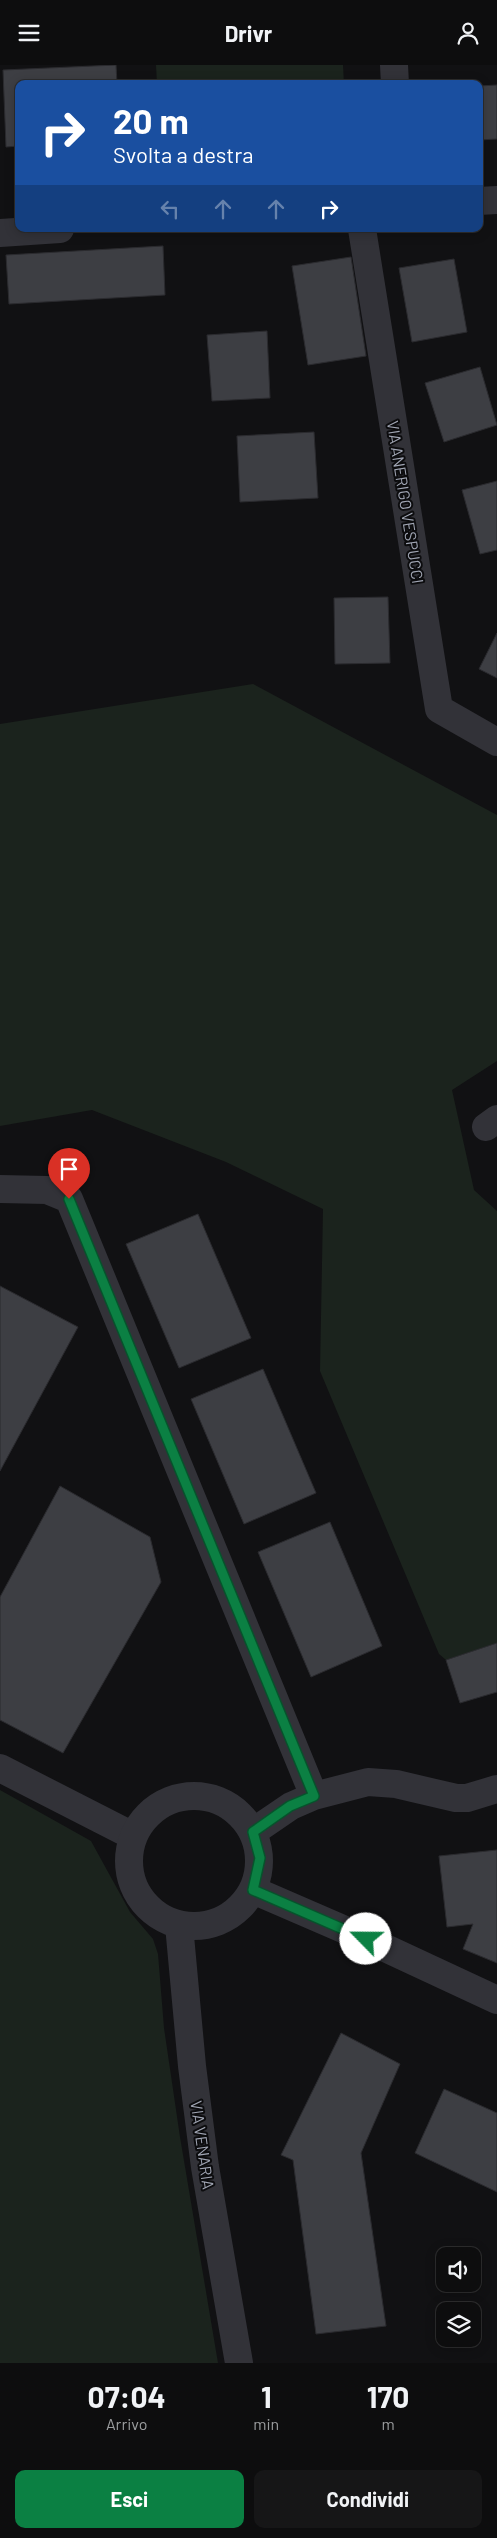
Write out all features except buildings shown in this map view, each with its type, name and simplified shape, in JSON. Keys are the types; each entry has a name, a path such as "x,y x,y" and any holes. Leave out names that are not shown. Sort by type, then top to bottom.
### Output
{"street":[{"path":"394,65 395,80"},
{"path":"483,201 497,200"},
{"path":"0,233 15,232"},
{"name":"VIA ANERIGO VESPUCCI","path":"362,232 439,709 497,743"},
{"path":"0,1189 47,1190 69,1199 314,1796"},
{"path":"0,1768 134,1836"},
{"path":"253,1832 290,1806 314,1796 368,1782 396,1784 456,1798 467,1798 497,1789"},
{"path":"197,1796 220,1801 238,1812 253,1832 260,1858 253,1890 247,1901 222,1921 198,1927 179,1925 151,1911 136,1891 130,1875 129,1854 134,1836 143,1820 158,1807 180,1797 197,1796"},
{"path":"253,1890 366,1939 497,2000"},
{"name":"VIA VENARIA","path":"179,1925 192,2066 205,2167 239,2363"}],"shaded area":[{"path":"156,65 343,65 344,80 157,80"},
{"path":"253,684 497,815 497,1061 452,1090 474,1190 497,1211 497,1643 446,1660 439,1654 320,1371 323,1209 226,1162 92,1110 0,1126 0,724"},
{"path":"0,1790 91,1841 130,1912 153,1939 158,1954 164,2028 180,2137 218,2363 0,2363"}],"route":[{"path":"69,1199 314,1796 290,1806 253,1832 260,1858 253,1890 366,1939"}]}
